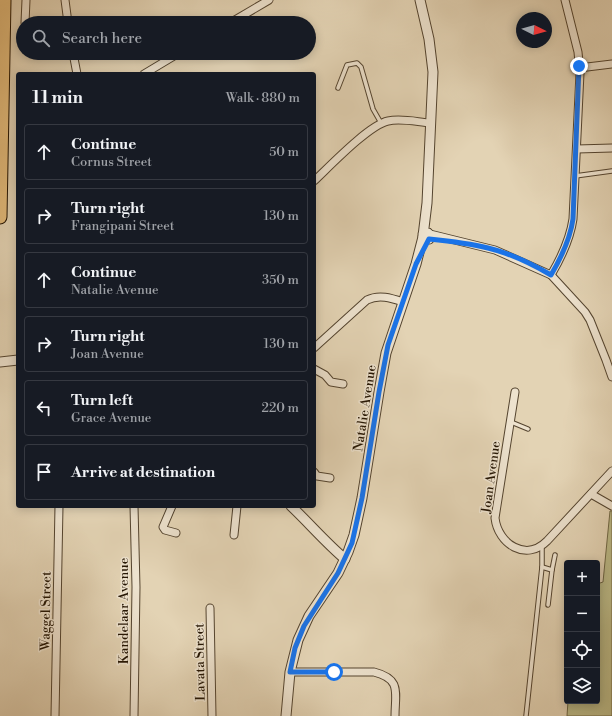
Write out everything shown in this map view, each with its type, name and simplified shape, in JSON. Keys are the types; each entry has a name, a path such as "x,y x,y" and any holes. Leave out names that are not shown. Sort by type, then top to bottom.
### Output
{"highway":[{"path":"0,217 4,0"},
{"path":"2,124 5,95 8,0"}],"street":[{"path":"25,16 26,0"},
{"path":"65,0 67,16"},
{"path":"242,16 269,0"},
{"name":"Natalie Avenue","path":"286,716 290,672 295,648 304,626 338,573 353,539 362,498 385,357 416,264 427,236 432,60 430,39 420,0"},
{"path":"551,275 558,264 571,232 577,149 578,52 565,0"},
{"path":"74,60 77,72"},
{"path":"147,72 168,60"},
{"path":"579,68 612,64"},
{"path":"316,179 366,133 381,123 392,120 431,123"},
{"path":"577,149 612,148"},
{"path":"427,236 495,250 551,275 585,312 590,320 612,378"},
{"path":"316,346 367,300 383,296 403,302"},
{"path":"0,362 16,360"},
{"path":"316,370 331,382 344,384"},
{"name":"Joan Avenue","path":"515,392 496,511 496,526 502,536 516,548 531,550 542,546"},
{"path":"542,546 612,471"},
{"path":"316,475 330,478"},
{"path":"591,494 612,506"},
{"name":"Waggel Street","path":"55,716 59,508"},
{"name":"Kandelaar Avenue","path":"134,508 136,587 134,716"},
{"path":"171,508 163,527 165,530 176,533"},
{"path":"234,535 237,508"},
{"path":"293,508 325,539 332,548 345,559"},
{"name":"Lavata Street","path":"210,608 212,716"},
{"path":"290,672 374,672 385,675 393,681 395,687 395,716"}],"lane":[{"path":"338,88 347,65 357,63 361,66 373,109 381,123"},
{"path":"575,176 612,172"},
{"path":"510,422 528,429"},
{"path":"526,716 542,567 542,546"},
{"path":"548,605 555,555"},
{"path":"542,567 552,570"}],"shaded area":[{"path":"610,511 612,511 612,716 567,716 568,704 600,704 600,583 603,582"}],"route":[{"path":"334,672 290,672 295,648 304,626 338,573 352,543 362,498 386,353 416,264 429,239 458,242 492,249 551,275 558,264 571,232 573,219 580,73 579,66"}]}
